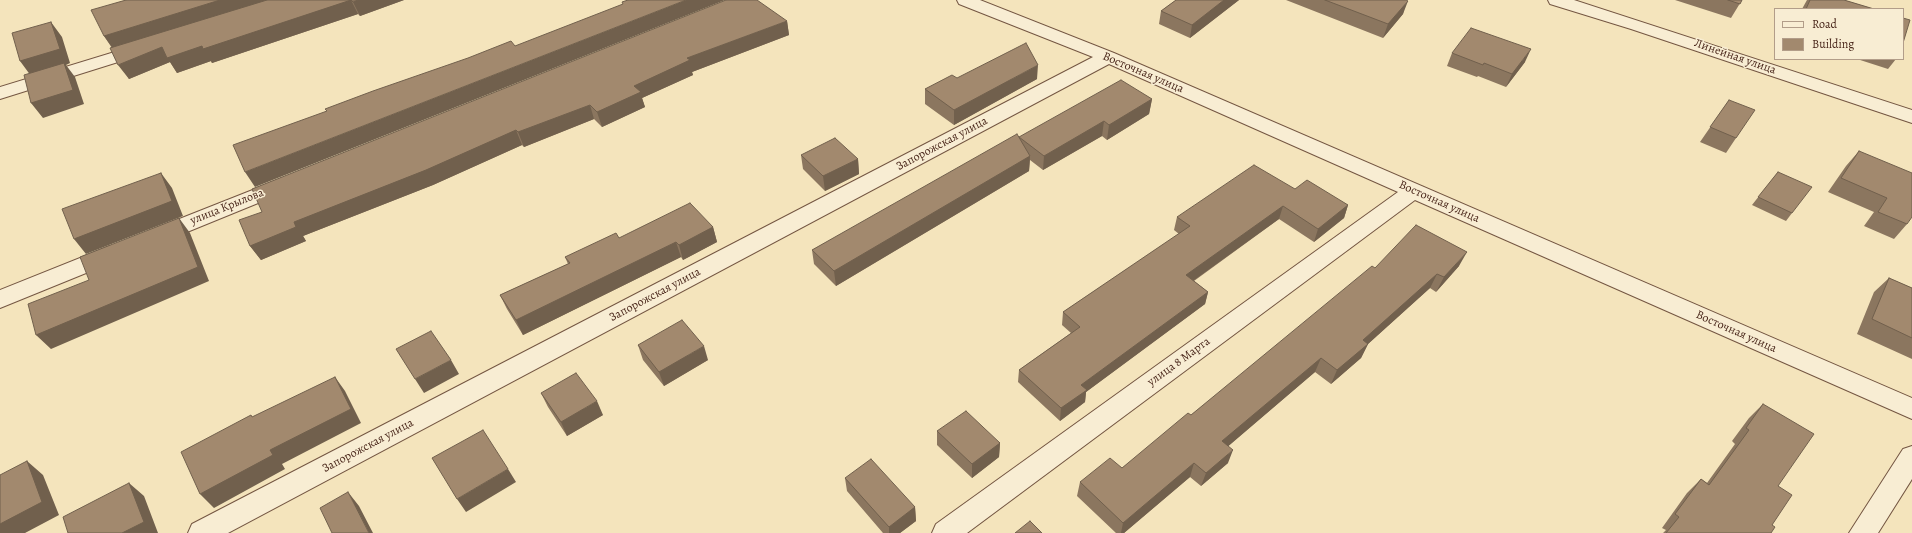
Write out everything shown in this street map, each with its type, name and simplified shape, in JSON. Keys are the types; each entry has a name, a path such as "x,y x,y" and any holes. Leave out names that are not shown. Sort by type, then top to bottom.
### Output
{"street":[{"name":"Восточная улица","path":"965,0 1108,57 1912,409"},
{"name":"Линейная улица","path":"1556,0 1644,27 1912,117"},
{"path":"0,93 159,43"},
{"name":"Запорожская улица","path":"202,533 1108,57"},
{"name":"улица Крылова","path":"0,299 302,178"},
{"name":"улица 8 Марта","path":"946,533 1412,191"},
{"path":"1862,533 1912,456"}],"building":[{"path":"126,0 220,0 104,36 91,10"},
{"path":"267,0 351,0 203,49 202,46 167,58 162,47 118,65 110,48"},
{"path":"628,0 686,0 245,172 233,145 327,111 325,109 373,91 468,58 511,41 515,46 623,4 622,2"},
{"path":"726,0 757,0 787,21 687,58 690,60 634,86 641,92 597,112 590,105 518,132 516,130 426,170 294,222 296,227 250,246 239,220 262,212 252,189"},
{"path":"1176,0 1224,0 1192,25 1161,11"},
{"path":"1325,0 1406,0 1408,1 1388,24"},
{"path":"1728,0 1742,0 1740,4"},
{"path":"1810,0 1844,0 1871,8 1806,8"},
{"path":"1904,18 1910,20 1904,40"},
{"path":"51,22 60,49 20,61 12,33"},
{"path":"1471,28 1531,49 1512,74 1452,53"},
{"path":"1026,43 1038,65 954,110 925,89 952,75 957,78"},
{"path":"64,63 73,90 31,103 24,75"},
{"path":"1121,80 1152,99 1109,125 1104,121 1044,156 1019,137"},
{"path":"1729,100 1755,110 1736,138 1710,127"},
{"path":"1017,134 1030,156 834,271 812,250"},
{"path":"835,138 858,159 823,176 801,155"},
{"path":"1859,151 1912,173 1912,217 1907,224 1878,212 1887,198 1841,178"},
{"path":"1254,165 1295,189 1307,180 1348,205 1318,229 1283,206 1186,275 1208,292 1081,385 1087,390 1061,408 1019,370 1080,327 1063,312 1190,226 1177,217"},
{"path":"1778,172 1812,187 1792,213 1758,197"},
{"path":"161,173 172,201 74,239 62,209"},
{"path":"690,203 713,227 679,245 676,242 516,320 500,295 570,263 565,257 616,233 619,238"},
{"path":"179,218 198,267 36,335 28,304 89,280 80,257"},
{"path":"1416,225 1467,252 1444,277 1437,274 1363,340 1368,344 1337,370 1321,358 1222,441 1233,450 1206,473 1194,463 1123,523 1080,482 1110,458 1122,468 1188,413 1191,415 1372,266 1375,268"},
{"path":"1889,278 1912,288 1912,338 1872,319"},
{"path":"682,320 704,346 659,372 638,345"},
{"path":"431,331 451,360 415,379 396,349"},
{"path":"576,373 597,401 561,422 541,393"},
{"path":"335,377 351,409 270,450 273,455 200,494 181,452 251,415 252,417"},
{"path":"1763,404 1814,434 1778,486 1792,495 1772,525 1775,527 1771,533 1666,533 1679,517 1675,514 1701,479 1709,485 1749,430 1746,428"},
{"path":"966,411 1000,443 972,464 937,431"},
{"path":"483,430 508,469 457,499 432,458"},
{"path":"871,459 915,507 889,527 845,478"},
{"path":"27,461 42,502 0,524 0,475"},
{"path":"129,483 144,522 122,533 68,533 63,517"},
{"path":"348,492 369,533 332,533 320,508"},
{"path":"1030,521 1042,533 1015,533"}]}
